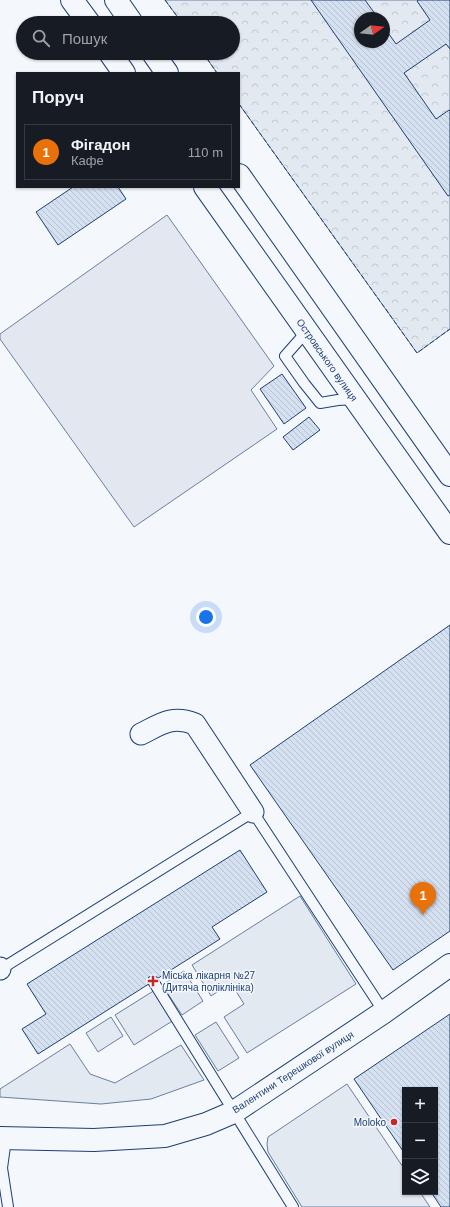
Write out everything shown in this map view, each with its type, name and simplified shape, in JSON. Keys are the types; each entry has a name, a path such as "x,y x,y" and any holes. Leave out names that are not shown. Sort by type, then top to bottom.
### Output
{"street":[{"path":"72,0 84,16"},
{"path":"116,0 127,16"},
{"path":"115,60 123,72"},
{"path":"158,60 166,72"},
{"path":"240,176 450,475"},
{"name":"Островського вулиця","path":"206,188 450,533"},
{"path":"140,734 160,724 173,720 186,721 195,724 253,812"},
{"name":"Валентини Терешкової вулиця","path":"3,1138 94,1140 165,1136 206,1124 234,1112 384,1012 450,964"}],"lane":[{"path":"306,331 285,356 304,383 320,403 355,399"},
{"path":"0,969 253,812 384,1012"},
{"path":"153,981 293,1207"},
{"path":"3,1138 2,1168 8,1207"}],"green space":[{"path":"165,0 450,0 450,329 417,353 240,105 240,72 216,72 208,60 240,60 240,16 177,16"},
{"path":"300,896 356,984 247,1053 224,1017 244,1004 231,983 211,996 192,965"},
{"path":"184,971 203,1001 182,1015 162,985"},
{"path":"155,990 174,1020 134,1045 115,1015"},
{"path":"111,1017 123,1036 98,1052 86,1033"},
{"path":"216,1022 239,1058 218,1071 195,1035"},
{"path":"70,1044 90,1074 115,1083 181,1045 204,1080 151,1099 101,1104 0,1097 0,1089"},
{"path":"347,1084 402,1166 402,1195 422,1195 430,1207 302,1207 268,1152 268,1137"}],"shaded area":[{"path":"167,215 274,366 251,390 277,429 134,527 0,339 0,334"}],"building":[{"path":"311,0 365,0 374,12 354,12 354,48 390,48 390,36 396,44 430,20 417,1 450,0 450,49 446,44 404,73 436,119 449,110 450,111 450,195 448,196"},
{"path":"72,188 119,188 126,199 58,245 36,212"},
{"path":"282,374 306,408 284,424 260,389"},
{"path":"309,417 320,430 293,450 283,437"},
{"path":"450,625 450,931 393,970 250,765"},
{"path":"240,850 267,892 212,927 220,939 38,1054 22,1029 46,1014 27,984"},
{"name":"Moloko","path":"450,1014 450,1207 441,1207 433,1195 438,1195 438,1087 402,1087 402,1150 354,1079"}],"fence":[{"path":"165,0 177,16"},
{"path":"208,60 216,72"},
{"path":"240,105 417,353 450,329"}],"place":[{"name":"Фігадон","path":"423,915"},
{"name":"Міська лікарня №27 (Дитяча поліклініка)","path":"153,981"},
{"name":"Moloko","path":"394,1122"}]}
